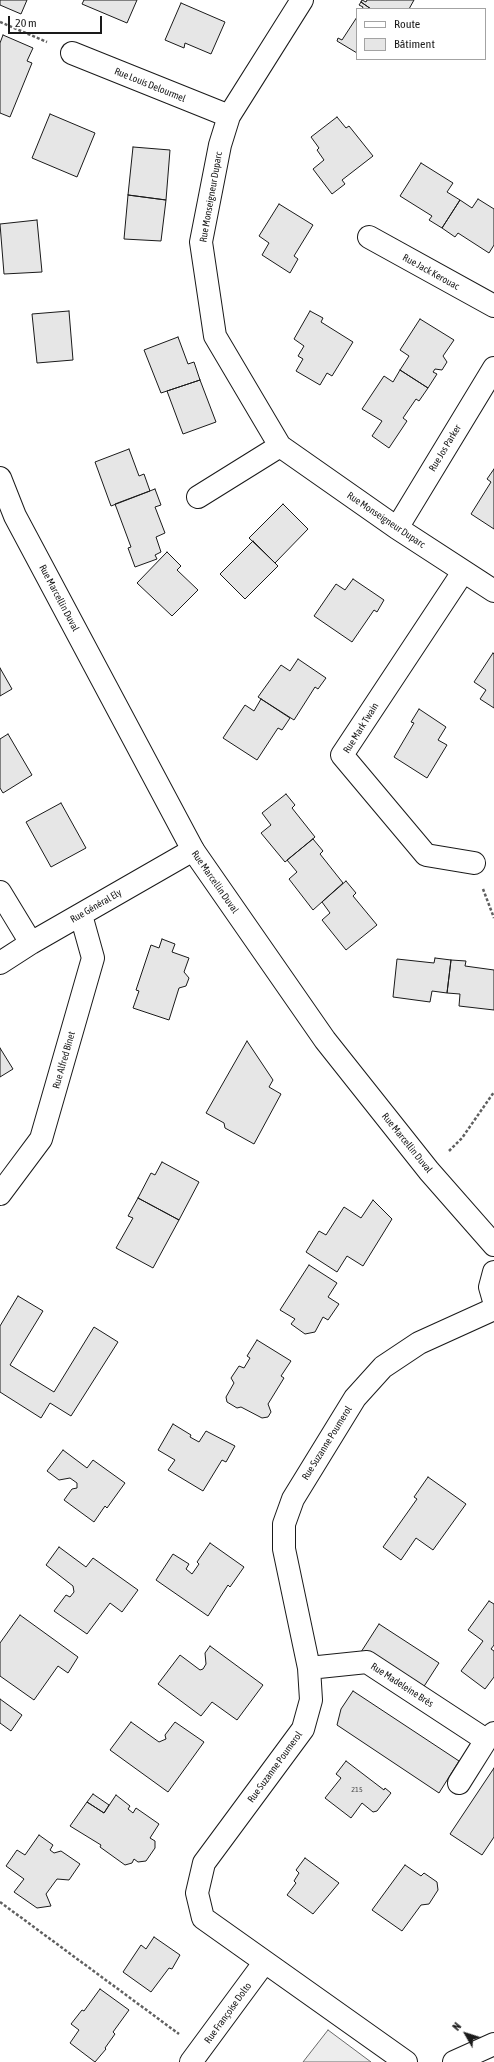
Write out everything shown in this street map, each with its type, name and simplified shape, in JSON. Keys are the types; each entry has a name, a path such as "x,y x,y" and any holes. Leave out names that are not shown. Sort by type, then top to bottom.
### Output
{"street":[{"name":"Rue Monseigneur Duparc","path":"302,0 229,116 220,145 201,242 215,336 280,446 397,528 494,591"},
{"name":"Rue Louis Delourmel","path":"72,53 229,116"},
{"name":"Rue Jack Kerouac","path":"369,237 494,306"},
{"name":"Rue Jos Parker","path":"397,528 494,368"},
{"path":"198,498 280,446"},
{"name":"Rue Marcellin Duval","path":"0,478 15,516 193,850 325,1040 429,1171 494,1244"},
{"name":"Rue Mark Twain","path":"463,572 342,755 426,855 474,863"},
{"name":"Rue Général Ely","path":"0,963 31,943 193,850"},
{"path":"0,892 31,943"},
{"name":"Rue Alfred Binet","path":"0,1194 41,1139 93,958 81,915"},
{"path":"494,1272 490,1287 494,1302"},
{"name":"Rue Suzanne Poumerol","path":"401,2061 203,1918 197,1893 204,1863 303,1729 311,1700 309,1668 284,1549 284,1524 293,1499 355,1398 383,1367 419,1343 494,1309"},
{"name":"Rue Madeleine Brès","path":"309,1668 366,1662 490,1737 458,1783"},
{"name":"Rue Françoise Dolto","path":"196,2056 264,1963"},
{"path":"454,2062 494,2044"}],"path":[{"path":"0,22 72,53"},
{"path":"474,863 494,918"},
{"path":"429,1171 462,1138 494,1092"},
{"path":"0,1902 196,2056"}],"shaded area":[{"path":"328,2030 371,2062 303,2062"}],"building":[{"path":"0,0 27,0 21,14 0,5"},
{"path":"84,0 137,0 127,23 82,4"},
{"path":"362,0 366,2 367,0 414,0 410,8 370,8 361,2"},
{"path":"361,2 370,8 362,8 359,5"},
{"path":"181,3 225,22 211,54 185,43 184,48 165,40"},
{"path":"356,19 356,52 337,41 338,38 342,40"},
{"path":"3,35 33,48 27,61 32,63 10,117 0,113 0,43"},
{"path":"50,114 95,133 77,177 32,158"},
{"path":"337,117 346,128 349,126 373,156 342,180 345,184 332,194 313,169 324,160 317,150 319,148 311,137"},
{"path":"133,147 170,150 166,200 128,195"},
{"path":"421,163 453,183 447,192 460,200 442,228 429,220 432,216 400,196"},
{"path":"128,195 166,200 161,241 124,239"},
{"path":"478,199 494,209 494,245 489,253 458,233 455,237 442,228 460,200 472,208"},
{"path":"279,204 313,225 294,256 298,259 290,273 262,255 269,243 259,236"},
{"path":"37,220 42,272 4,274 0,224"},
{"path":"69,311 73,360 37,363 32,314"},
{"path":"310,311 323,318 321,322 353,342 332,376 327,373 320,385 296,371 303,359 298,356 304,346 294,339"},
{"path":"420,319 454,340 443,356 447,362 442,370 435,369 433,372 437,374 428,388 400,370 409,356 400,350"},
{"path":"178,337 188,364 194,362 200,380 161,393 144,350"},
{"path":"400,370 428,388 419,401 416,399 403,418 407,421 389,448 372,436 382,421 362,409 384,376 393,382"},
{"path":"200,380 216,422 183,434 167,391"},
{"path":"129,449 139,476 144,474 150,491 111,506 95,462"},
{"path":"494,469 494,529 471,514 491,482 487,479"},
{"path":"155,489 161,505 155,507 165,533 156,537 161,552 155,555 157,559 135,567 128,548 131,547 115,504"},
{"path":"283,504 308,529 275,563 249,538"},
{"path":"253,541 278,566 245,599 220,574"},
{"path":"167,552 181,566 177,570 198,590 172,616 137,583"},
{"path":"353,579 384,600 377,612 374,610 352,642 314,616 336,584 345,590"},
{"path":"493,653 494,708 480,699 486,690 474,682"},
{"path":"298,659 326,678 318,689 315,687 294,720 258,697 281,665 290,671"},
{"path":"0,668 12,689 0,696"},
{"path":"261,699 290,718 282,730 278,728 257,760 223,738 245,705 254,711"},
{"path":"419,709 446,727 438,740 447,745 427,778 394,757 414,723 411,722"},
{"path":"8,734 32,775 3,793 0,788 0,739"},
{"path":"286,794 295,805 292,808 315,837 285,862 261,833 271,825 262,813"},
{"path":"61,803 86,848 51,867 26,822"},
{"path":"313,839 323,851 320,854 343,883 313,910 289,879 297,872 287,860"},
{"path":"346,881 356,893 353,896 377,925 346,950 322,920 330,913 322,902"},
{"path":"162,939 175,944 172,952 189,958 184,972 189,978 186,986 179,988 169,1020 133,1008 139,991 136,990 151,945 159,948"},
{"path":"435,958 451,960 447,993 432,991 430,1002 393,997 397,959 434,963"},
{"path":"451,960 466,961 465,966 494,970 494,1010 459,1006 460,994 447,993"},
{"path":"247,1041 273,1080 269,1087 281,1094 254,1144 225,1128 224,1123 206,1113"},
{"path":"0,1048 13,1069 0,1077"},
{"path":"162,1162 199,1182 179,1220 138,1198 151,1173 155,1175"},
{"path":"138,1198 179,1220 153,1268 116,1248 133,1218 128,1216"},
{"path":"373,1200 392,1219 363,1266 347,1256 337,1272 306,1252 319,1231 326,1235 344,1207 361,1218"},
{"path":"309,1265 337,1283 328,1297 339,1304 328,1320 323,1317 315,1332 305,1334 291,1324 295,1319 280,1310"},
{"path":"18,1296 43,1311 10,1365 54,1392 94,1327 118,1342 71,1416 50,1403 41,1418 0,1392 0,1326"},
{"path":"257,1340 291,1361 281,1376 284,1378 268,1404 271,1412 268,1417 262,1418 241,1407 237,1408 227,1402 226,1397 234,1383 231,1378 239,1366 244,1368 250,1358 247,1356"},
{"path":"173,1424 191,1435 190,1437 199,1442 206,1431 235,1446 226,1462 222,1460 203,1491 168,1470 175,1460 158,1450"},
{"path":"63,1450 87,1468 93,1460 125,1483 107,1508 105,1506 94,1522 64,1500 72,1489 77,1488 77,1483 70,1478 59,1480 47,1471"},
{"path":"428,1477 466,1504 433,1550 416,1538 401,1560 383,1547 417,1499 414,1497"},
{"path":"210,1543 244,1567 230,1587 228,1585 208,1616 156,1580 173,1554 189,1564 186,1569 192,1574 199,1564 197,1562"},
{"path":"59,1547 86,1567 93,1558 138,1590 122,1612 110,1603 87,1634 54,1611 66,1595 70,1597 74,1592 73,1586 46,1565"},
{"path":"489,1601 494,1604 494,1645 491,1649 494,1651 494,1677 485,1689 461,1671 483,1641 468,1630"},
{"path":"20,1615 78,1657 68,1673 58,1666 34,1700 0,1676 0,1643"},
{"path":"379,1624 439,1663 421,1691 361,1652"},
{"path":"210,1646 263,1685 237,1720 212,1702 201,1716 158,1684 180,1655 200,1670 203,1669 206,1664 205,1653"},
{"path":"353,1691 459,1761 439,1793 337,1725 341,1709"},
{"path":"0,1699 22,1715 11,1731 0,1723"},
{"path":"131,1722 159,1742 166,1739 165,1735 175,1722 204,1742 168,1792 110,1750"},
{"path":"346,1761 384,1790 385,1788 391,1793 377,1811 373,1812 362,1803 351,1818 325,1798 341,1778 336,1774"},
{"path":"494,1768 494,1837 482,1855 450,1834"},
{"path":"93,1794 109,1805 104,1813 87,1802"},
{"path":"116,1795 130,1806 128,1809 133,1813 136,1808 159,1824 150,1838 155,1841 155,1848 146,1861 138,1862 134,1859 132,1863 125,1865 100,1847 101,1845 70,1826 87,1802 104,1813"},
{"path":"39,1835 53,1845 50,1850 54,1853 61,1851 80,1864 69,1880 57,1879 46,1894 51,1906 37,1908 14,1892 24,1879 6,1866 17,1850 25,1855"},
{"path":"305,1858 339,1883 313,1914 287,1895 296,1883 294,1881 299,1873 296,1870"},
{"path":"405,1865 421,1876 424,1873 437,1882 438,1890 429,1904 421,1905 402,1931 372,1910"},
{"path":"154,1937 180,1955 172,1969 169,1968 151,1992 123,1972 141,1945 146,1949"},
{"path":"100,1989 129,2010 113,2032 115,2034 105,2048 106,2049 95,2062 70,2043 79,2030 71,2024 82,2010 84,2011"}]}
